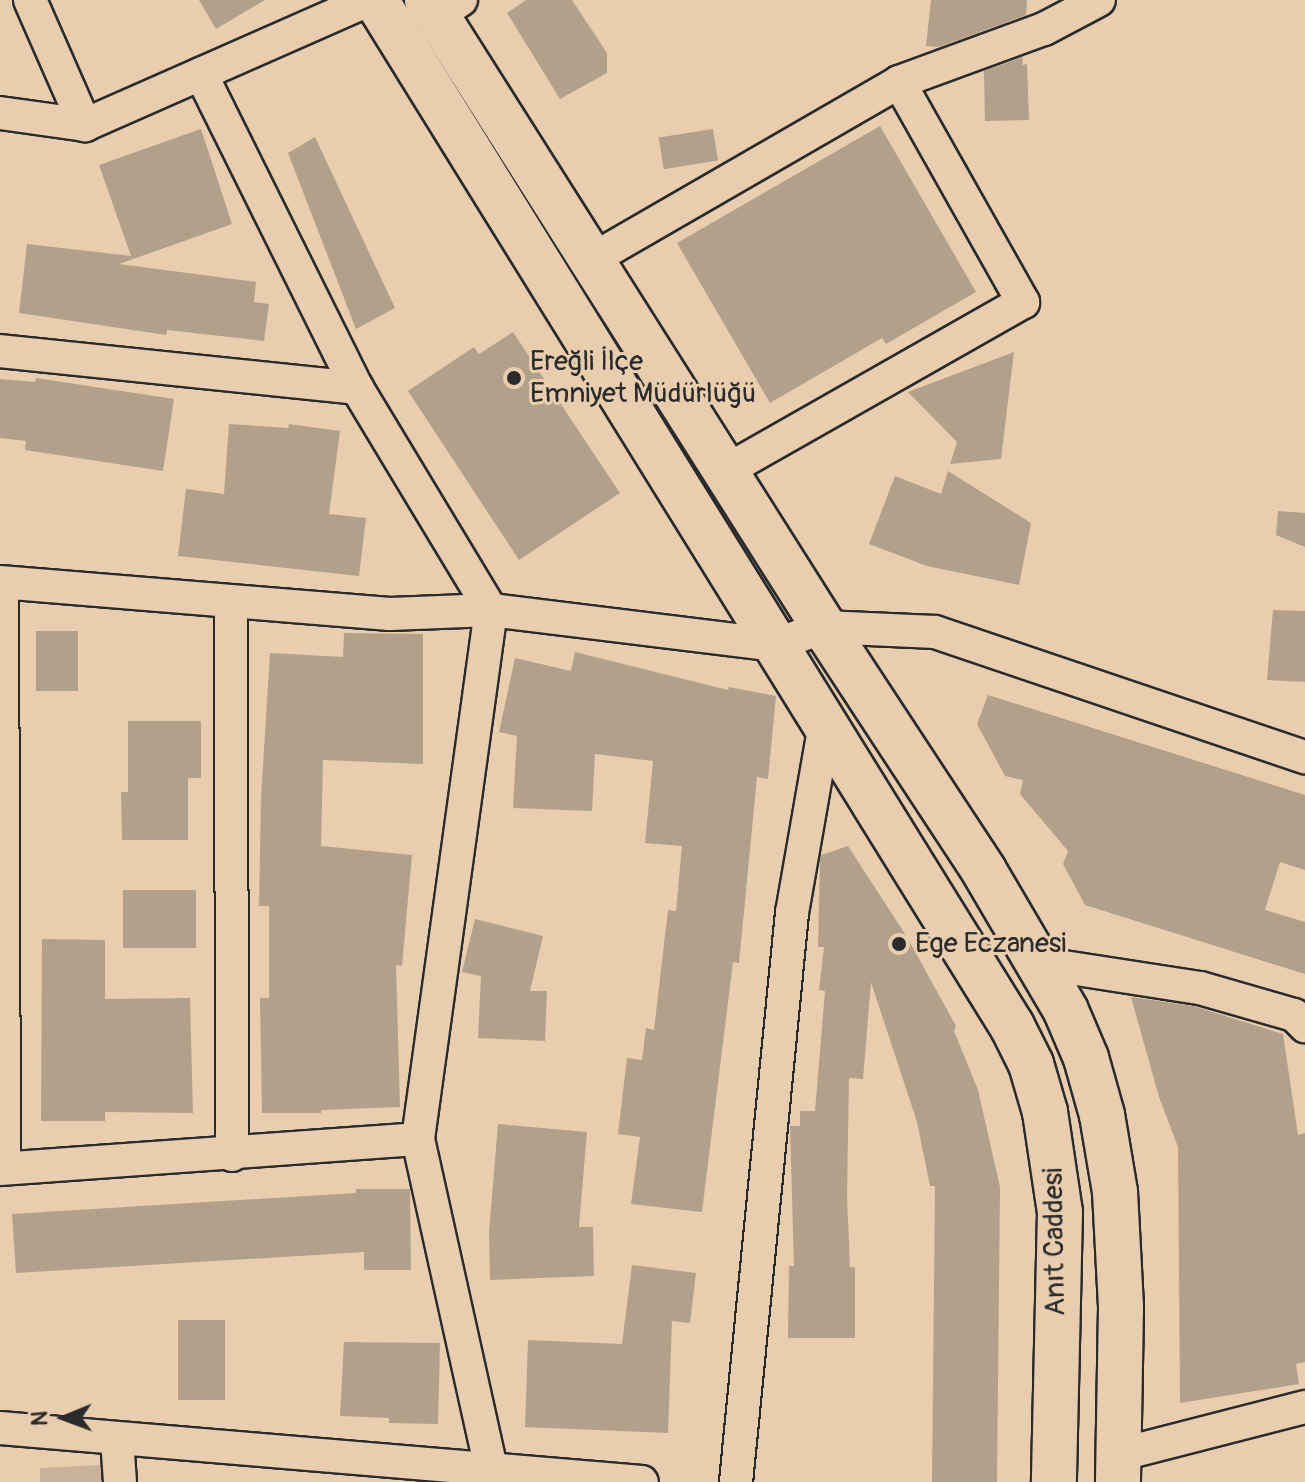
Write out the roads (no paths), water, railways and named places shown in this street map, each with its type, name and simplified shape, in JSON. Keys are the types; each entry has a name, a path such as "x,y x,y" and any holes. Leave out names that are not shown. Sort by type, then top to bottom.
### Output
{"main road":[{"name":"Anıt Caddesi","path":"376,0 1012,1026 1031,1064 1047,1124 1060,1212 1054,1482"},
{"path":"442,5 591,260 824,627 984,871 1066,1011 1086,1058 1102,1115 1115,1192 1121,1308 1118,1469"}],"street":[{"path":"30,0 85,125"},
{"path":"0,113 85,125 368,0"},
{"path":"591,260 899,82 1044,29 1099,0"},
{"path":"201,74 357,388 491,610 418,1139 495,1477"},
{"path":"725,471 1023,302 899,82"},
{"path":"0,351 357,388"},
{"path":"418,1139 232,1155 2,1168 1,582 390,614 491,610 775,645 824,627 935,632 1305,757"},
{"path":"231,601 232,1155"},
{"path":"736,1482 792,913 825,723"},
{"path":"1038,963 1200,988 1294,1015 1305,1026"},
{"path":"1118,1469 1305,1407"},
{"path":"0,1428 495,1477 642,1482"},
{"path":"117,1439 120,1482"}],"place":[{"name":"Ereğli İlçe Emniyet Müdürlüğü","path":"514,378"},
{"name":"Ege Eczanesi","path":"899,944"}]}
